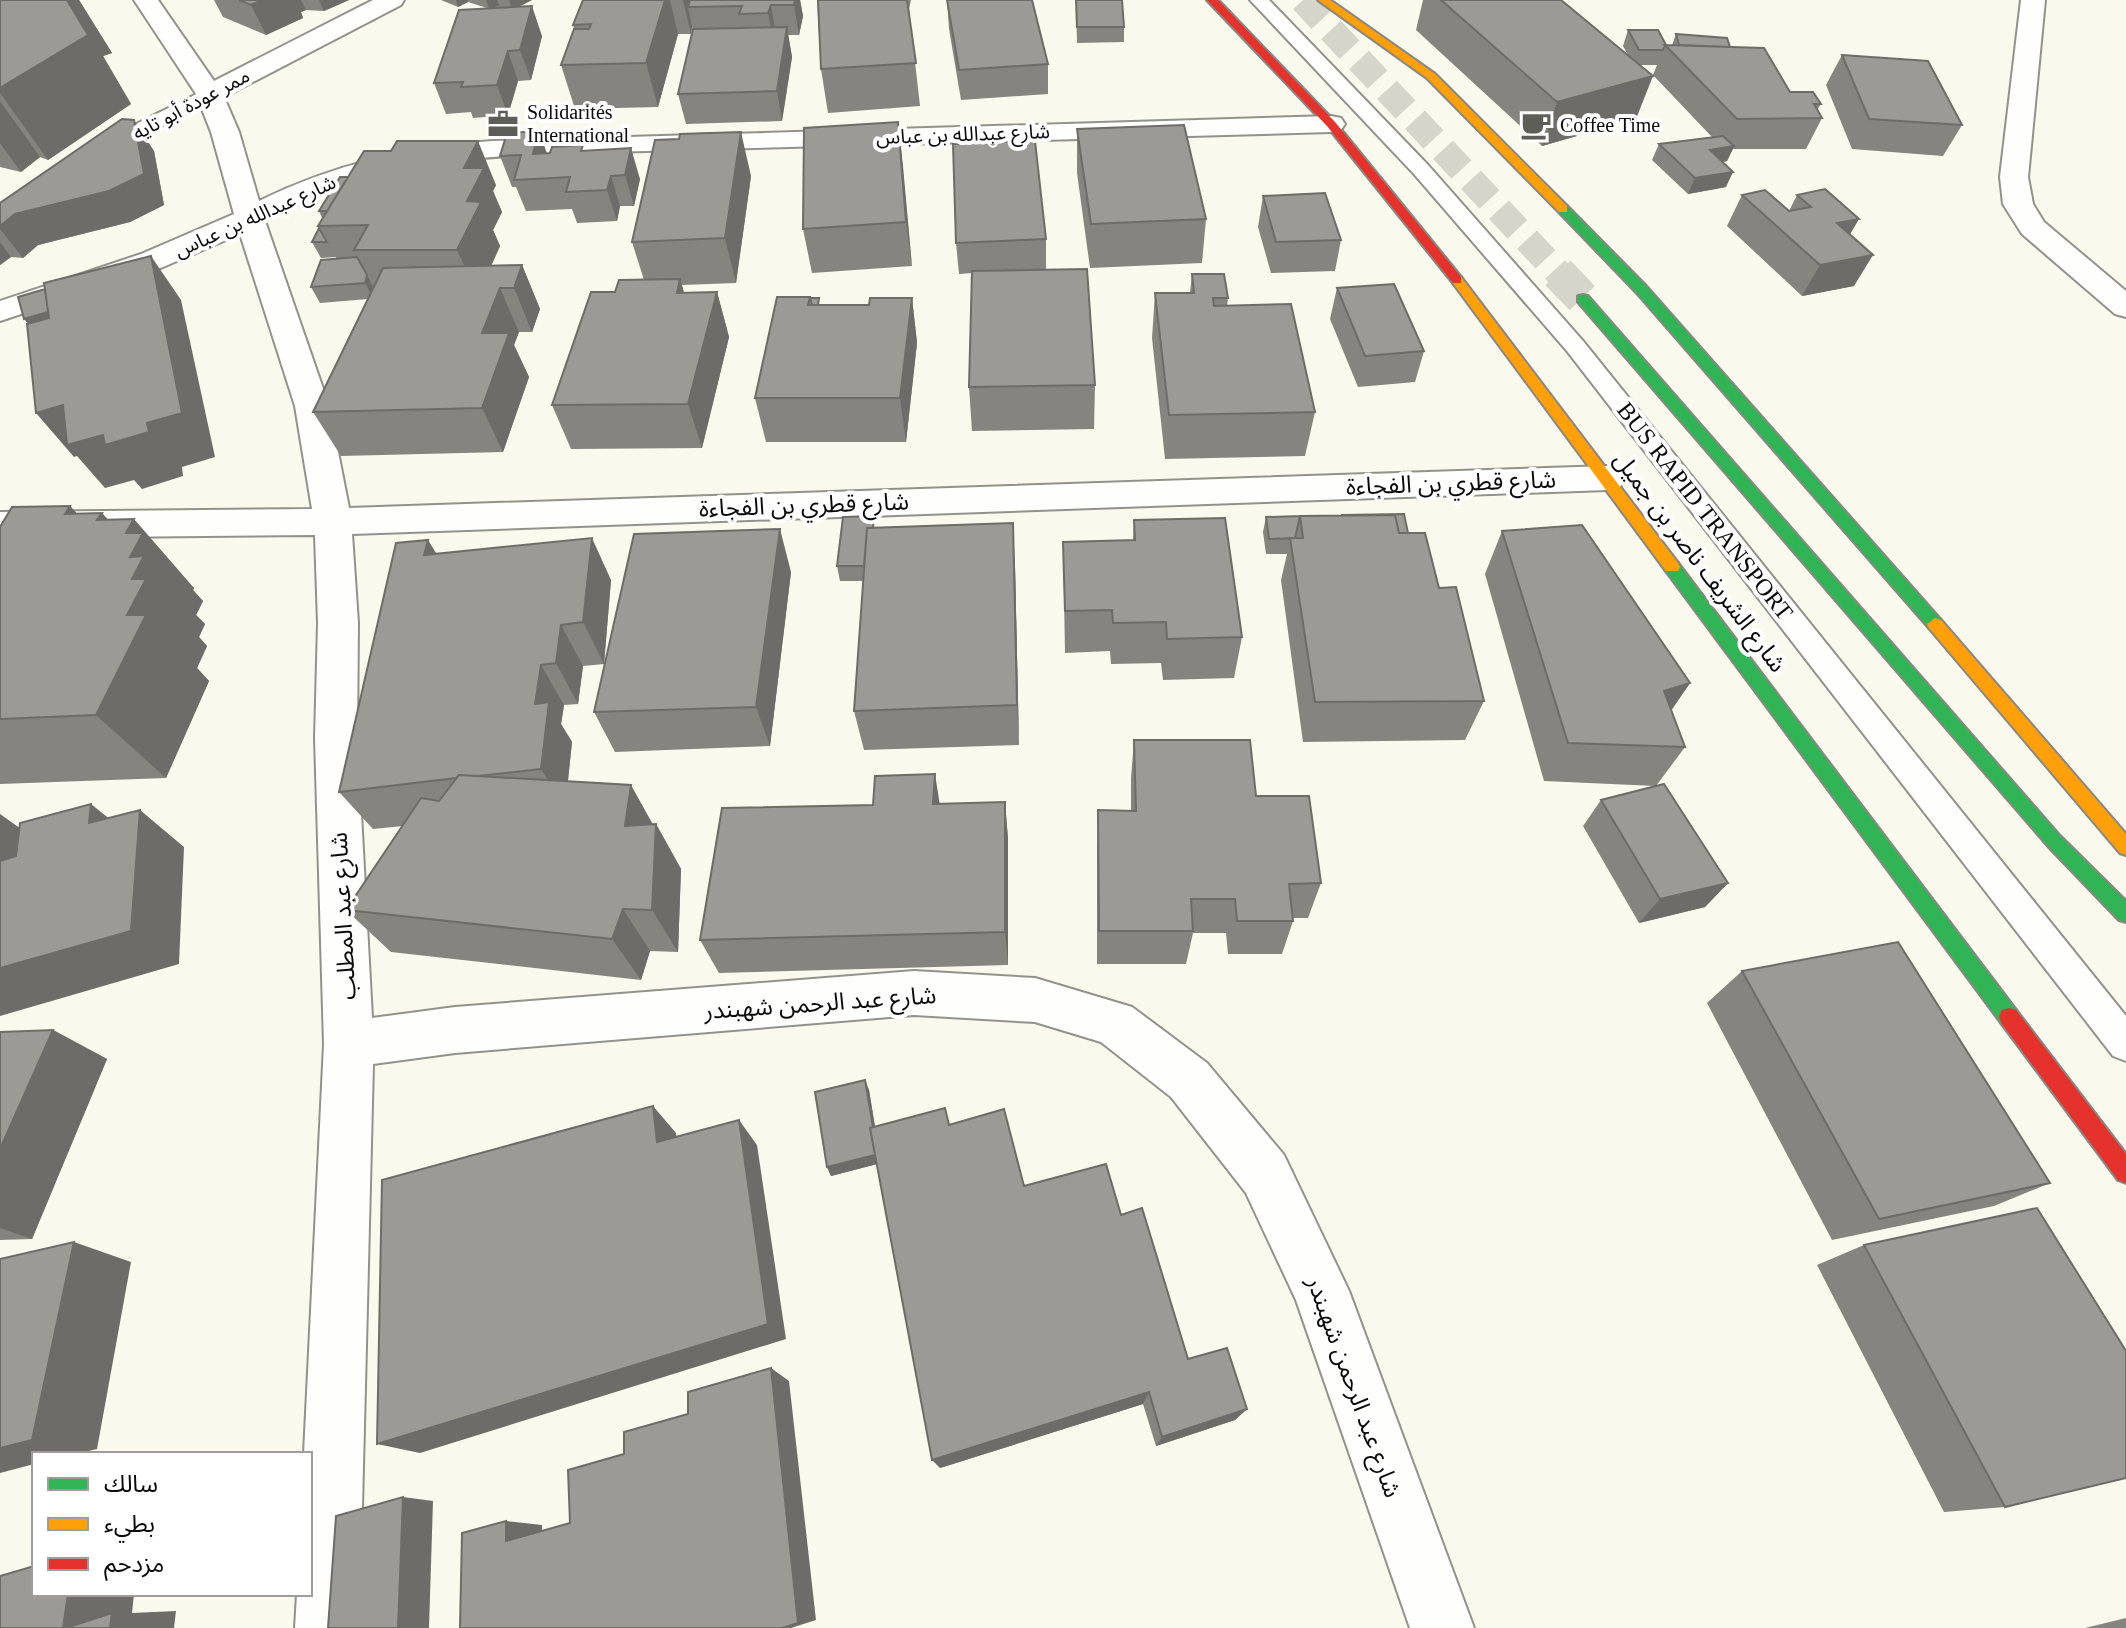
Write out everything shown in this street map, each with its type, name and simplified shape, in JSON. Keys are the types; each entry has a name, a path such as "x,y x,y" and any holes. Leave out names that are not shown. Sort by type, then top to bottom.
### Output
{"main road":[{"name":"شارع الشريف ناصر بن جميل","path":"1212,0 1331,124 1447,267 2126,1172"},
{"path":"1323,0 1431,76 1641,289 2010,709 2126,847"},
{"path":"1583,299 2054,841 2126,914"}],"street":[{"name":"شارع عبد المطلب","path":"146,0 209,94 225,132 249,216 312,406 333,522 338,623 337,754 349,1044 327,1628"},
{"name":"ممر عودة أبو تايه","path":"209,94 392,0"},
{"path":"2033,0 2014,177 2018,204 2033,228 2126,307"},
{"name":"شارع عبدالله بن عباس","path":"0,311 164,256 295,193 357,171 415,157 538,146 1331,124"},
{"name":"شارع قطري بن الفجاءة","path":"0,525 333,522 1607,478"},
{"name":"شارع عبد الرحمن شهبندر","path":"349,1044 455,1030 914,993 1035,1000 1115,1023 1189,1080 1265,1174 1321,1291 1442,1628"}],"lane":[{"name":"BUS RAPID TRANSPORT","path":"1259,0 1409,154 1565,334 2126,1044"},
{"name":"ممر عودة أبو تايه","path":"87,165 143,128 209,94"}],"building":[{"path":"0,0 67,0 88,35 0,88"},
{"path":"239,0 262,0 251,5"},
{"path":"583,0 665,0 646,63 561,65 574,29 589,29 591,24 573,25"},
{"path":"690,0 795,0 794,5 771,5 768,13 739,14 742,6 688,7"},
{"path":"818,0 907,0 916,63 821,69"},
{"path":"947,0 1032,0 1048,64 959,70"},
{"path":"1076,0 1122,0 1124,27 1077,27"},
{"path":"1441,0 1561,0 1653,76 1557,102"},
{"path":"532,6 520,50 508,51 497,85 461,87 463,82 434,83 459,10"},
{"path":"787,27 777,91 678,94 693,29"},
{"path":"1628,30 1658,30 1666,45 1663,50 1639,50"},
{"path":"1676,34 1727,38 1730,47 1679,45"},
{"path":"1665,45 1764,48 1790,92 1813,92 1821,104 1814,104 1822,118 1737,119"},
{"path":"1842,55 1928,61 1962,125 1869,119"},
{"path":"122,119 134,120 144,174 109,191 15,214 0,226 0,203"},
{"path":"898,122 906,222 803,229 804,128"},
{"path":"1184,125 1206,219 1091,224 1077,129"},
{"path":"539,131 533,154 550,153 552,147 583,145 581,151 631,148 625,175 611,176 607,190 566,192 570,177 514,180 521,155 500,156 507,133"},
{"path":"741,132 725,238 632,242 655,140 679,139 680,134"},
{"path":"1723,136 1734,146 1710,150 1733,172 1695,178 1659,144"},
{"path":"397,141 478,141 464,168 484,168 467,201 481,202 457,250 354,250 368,225 318,226 364,151 391,151"},
{"path":"1035,141 1046,239 956,243 953,144"},
{"path":"340,177 348,177 327,211 319,211"},
{"path":"1825,189 1859,219 1837,223 1873,255 1820,265 1742,195 1765,190 1789,211 1811,207 1797,195"},
{"path":"1325,193 1341,240 1276,242 1263,196"},
{"path":"319,228 327,242 312,242"},
{"path":"151,256 182,413 147,423 149,432 105,445 103,435 67,445 63,405 36,413 27,324 49,318 44,283"},
{"path":"357,257 367,275 365,283 311,287 321,260"},
{"path":"522,265 514,288 500,288 482,333 509,333 482,408 313,412 383,268"},
{"path":"1087,269 1095,385 969,387 972,271"},
{"path":"1192,274 1224,274 1228,298 1213,298 1214,306 1291,304 1315,412 1169,415 1155,293 1194,293"},
{"path":"680,279 677,293 717,292 688,404 552,405 591,292 615,292 619,280"},
{"path":"1394,284 1424,351 1365,356 1337,288"},
{"path":"45,289 48,312 24,319 18,297"},
{"path":"777,297 810,297 808,305 869,305 870,298 912,298 900,398 755,398"},
{"path":"810,298 819,298 818,305 812,305"},
{"path":"70,506 65,514 102,513 97,520 134,519 126,533 143,533 130,557 144,556 132,579 146,579 127,615 146,615 96,715 0,719 0,527 12,507"},
{"path":"1404,514 1408,533 1399,533 1395,515 1341,515"},
{"path":"1395,515 1399,533 1425,533 1439,588 1456,587 1484,701 1315,702 1290,538 1303,538 1300,516"},
{"path":"874,516 873,528 867,528 864,566 837,566 843,517"},
{"path":"1300,516 1295,538 1269,539 1266,517"},
{"path":"1225,518 1242,637 1167,639 1166,622 1113,623 1112,610 1065,611 1063,542 1135,540 1134,520"},
{"path":"1013,523 1017,705 854,711 867,528"},
{"path":"1582,525 1690,683 1664,691 1685,747 1568,743 1502,531"},
{"path":"780,529 756,707 594,712 634,534"},
{"path":"592,538 583,622 561,625 556,663 541,665 535,704 549,702 541,769 459,775 456,778 339,792 396,543 428,540 424,555"},
{"path":"1134,740 1250,740 1256,796 1309,796 1321,883 1289,884 1293,921 1237,921 1235,899 1191,899 1193,931 1099,931 1098,810 1136,811"},
{"path":"935,774 933,804 1005,802 1005,932 700,940 722,808 873,805 875,776"},
{"path":"459,775 631,785 625,826 656,824 652,910 623,909 612,939 346,910 421,798 439,801"},
{"path":"1664,784 1728,883 1660,899 1601,800"},
{"path":"91,804 89,823 140,810 131,931 0,968 0,861 16,856 20,823"},
{"path":"1898,942 2050,1183 1879,1219 1742,971"},
{"path":"53,1030 0,1149 0,1032"},
{"path":"865,1080 875,1155 827,1167 815,1092"},
{"path":"653,1106 657,1142 739,1120 768,1324 377,1444 382,1180"},
{"path":"945,1108 949,1125 1004,1109 1024,1186 1106,1164 1121,1215 1142,1208 1188,1359 1227,1348 1247,1409 1162,1437 1149,1392 932,1460 870,1128"},
{"path":"2037,1208 2126,1351 2126,1478 2005,1507 1864,1245"},
{"path":"74,1242 32,1440 0,1448 0,1259"},
{"path":"771,1368 798,1623 782,1628 460,1628 462,1533 506,1521 506,1541 570,1523 568,1470 624,1454 624,1432 688,1414 688,1392"},
{"path":"403,1497 398,1628 328,1628 336,1516"},
{"path":"32,1567 32,1596 68,1596 63,1628 0,1628 0,1576"},
{"path":"112,1613 110,1628 66,1628"}],"tunnel":[{"path":"1303,0 1560,275"},
{"path":"1558,273 1583,299"}],"traffic: fast":[{"path":"1563,209 1641,289 1935,624"},
{"path":"1583,299 2054,841 2126,914"},
{"path":"1672,567 2009,1017"}],"traffic: slow":[{"path":"1323,0 1431,76 1563,209"},
{"path":"1457,280 1672,567"},
{"path":"1935,624 2126,847"}],"traffic: jam":[{"path":"1212,0 1331,124 1457,280"},
{"path":"2009,1017 2126,1172"}],"place":[{"name":"Solidarités International","path":"503,124"},
{"name":"Coffee Time","path":"1536,125"}]}
